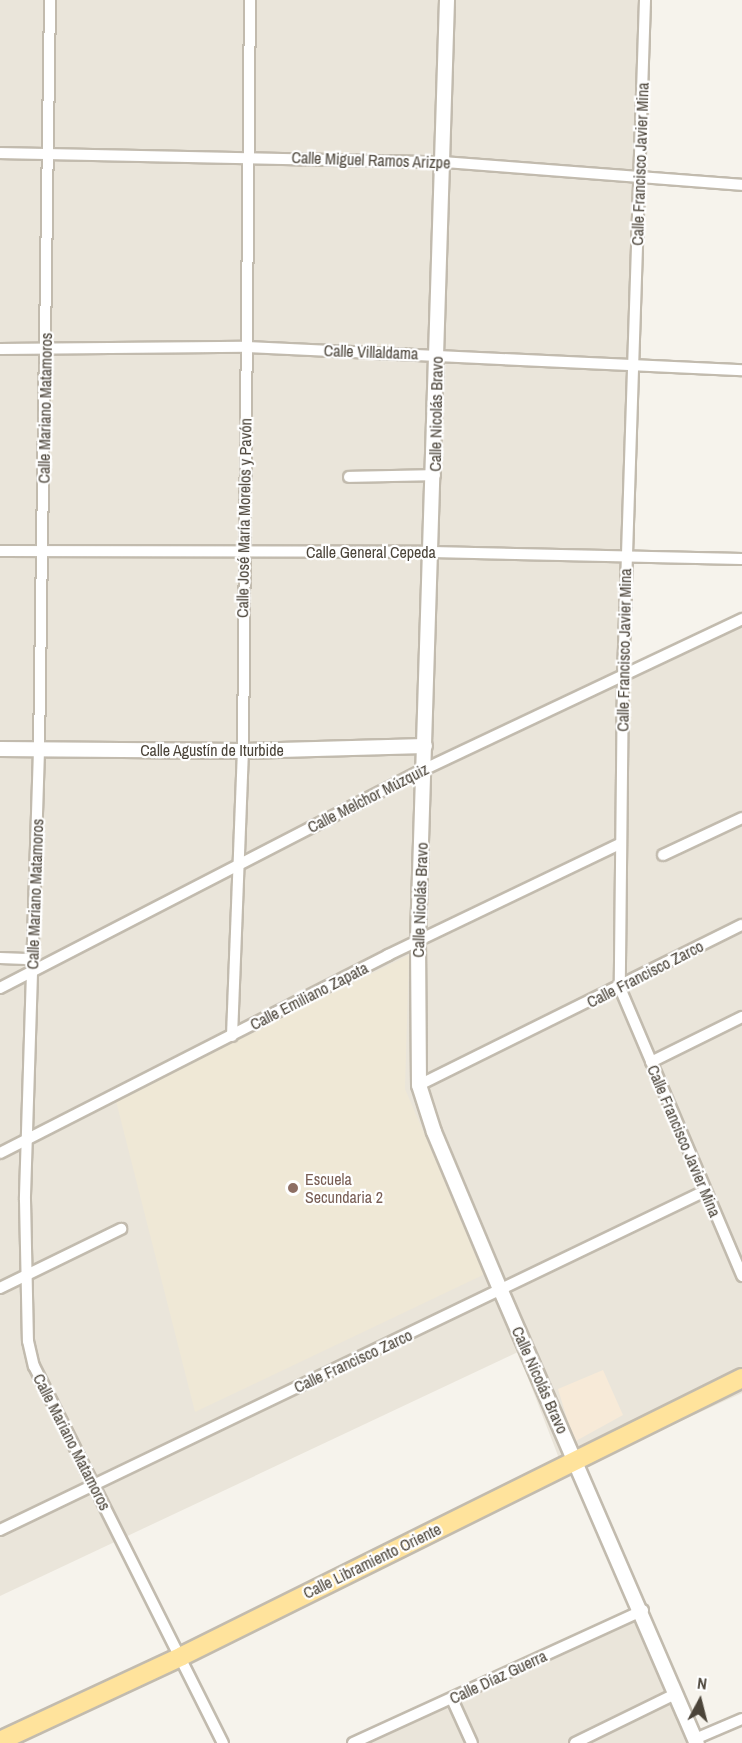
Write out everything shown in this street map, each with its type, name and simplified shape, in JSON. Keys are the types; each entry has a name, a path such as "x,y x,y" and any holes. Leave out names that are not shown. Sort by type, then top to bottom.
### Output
{"main road":[{"name":"Calle Libramiento Oriente","path":"0,1741 182,1656 742,1378"}],"street":[{"name":"Calle Mariano Matamoros","path":"50,0 39,750 24,1275 34,1366 182,1656 223,1743"},
{"name":"Calle José María Morelos y Pavón","path":"232,1036 243,751 242,551 247,347 250,0"},
{"name":"Calle Nicolás Bravo","path":"447,0 435,476 418,941 419,1085 434,1132 501,1291 643,1610 675,1694 696,1741"},
{"name":"Calle Francisco Javier Mina","path":"645,0 626,556 620,844 620,988 742,1276"},
{"name":"Calle Miguel Ramos Arizpe","path":"0,153 248,156 444,162 742,185"},
{"name":"Calle Villaldama","path":"0,349 247,347 742,370"},
{"path":"350,477 435,476"},
{"name":"Calle General Cepeda","path":"0,550 432,552 742,559"},
{"name":"Calle Melchor Múzquiz","path":"0,988 425,769 742,619"},
{"name":"Calle Agustín de Iturbide","path":"0,749 243,751 425,746"},
{"path":"663,855 742,818"},
{"name":"Calle Emiliano Zapata","path":"0,1153 26,1142 418,941 620,844"},
{"name":"Calle Francisco Zarco","path":"419,1085 620,988 742,925"},
{"path":"0,958 33,958"},
{"path":"651,1062 742,1017"},
{"name":"Calle Francisco Zarco","path":"0,1530 705,1191"},
{"path":"0,1288 121,1229"},
{"name":"Calle Díaz Guerra","path":"353,1743 643,1610"},
{"path":"575,1743 595,1739 675,1694"},
{"path":"452,1699 471,1743"},
{"path":"696,1741 742,1719"}],"shaded area":[{"path":"0,0 651,0 630,675 742,622 742,1393 565,1474 518,1352 0,1596"},
{"name":"Escuela Secundaria 2","path":"409,955 405,1089 485,1274 195,1412 116,1101"},
{"path":"603,1370 623,1415 574,1442 558,1389"},
{"path":"635,1613 691,1743 355,1743"}],"place":[{"name":"Escuela Secundaria 2","path":"293,1188"}]}
